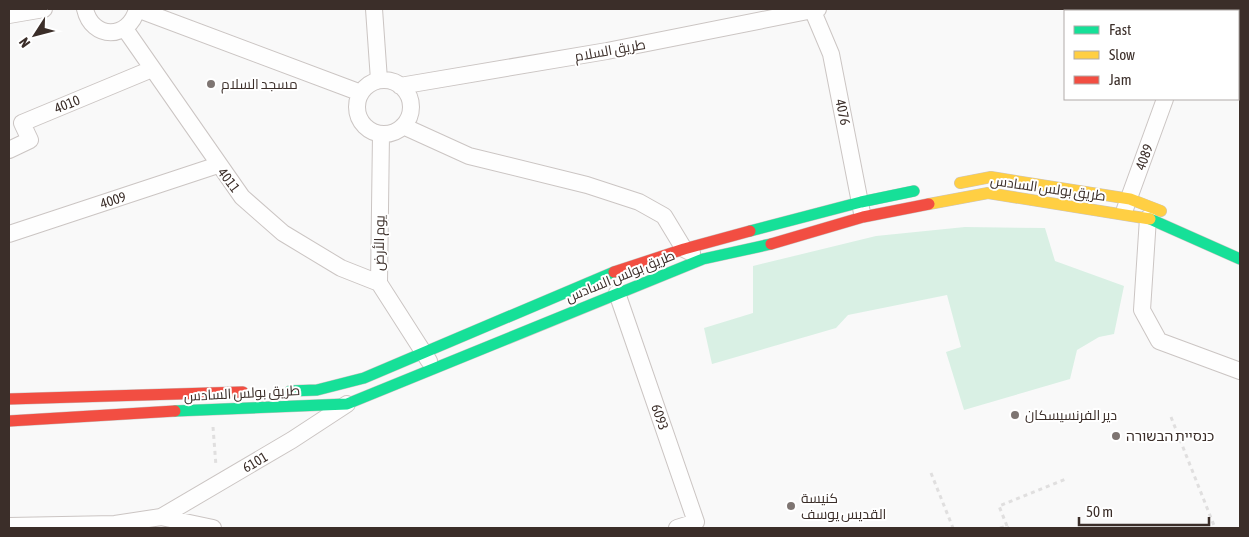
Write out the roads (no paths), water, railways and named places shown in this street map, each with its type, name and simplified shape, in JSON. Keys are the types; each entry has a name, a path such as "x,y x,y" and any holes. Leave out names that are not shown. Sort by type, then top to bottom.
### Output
{"street":[{"path":"9,15 44,9"},
{"path":"81,9 100,30 108,33 125,29 131,24 138,9 361,93"},
{"path":"374,9 379,80"},
{"name":"طريق السلام","path":"400,86 597,52 814,10"},
{"name":"4076","path":"814,10 831,54 862,210"},
{"name":"4011","path":"125,29 242,197 284,233 341,268 379,283"},
{"name":"4010","path":"9,150 30,140 22,123 152,69"},
{"path":"379,80 392,81 400,86 410,100 411,110 403,126 390,133 381,134 371,130 359,116 358,102 361,93 370,84 379,80"},
{"name":"4089","path":"1122,215 1130,198 1165,100"},
{"path":"403,126 469,156 587,185 640,202 664,216 684,249 703,259"},
{"name":"يوم الأرض","path":"381,134 379,283 422,352 434,367"},
{"name":"4009","path":"9,234 218,165"},
{"name":"طريق بولس السادس","path":"944,186 991,177 1130,198 1185,222"},
{"name":"طريق بولس السادس","path":"9,421 212,409 347,404 703,259 770,244 926,189"},
{"name":"طريق بولس السادس","path":"278,391 317,390 364,378 605,275 684,249 862,210 988,192 1148,218 1240,259"},
{"path":"1148,218 1142,310 1160,341 1240,371"},
{"name":"6093","path":"617,293 696,522 677,528"},
{"name":"طريق بولس السادس","path":"9,399 258,392"},
{"name":"6101","path":"162,517 347,404"},
{"path":"9,526 115,524 162,517 213,528"}],"place":[{"name":"مسجد السلام","path":"211,84"},
{"name":"دير الفرنسيسكان","path":"1015,415"},
{"name":"כנסיית הבשורה","path":"1116,436"},
{"name":"كنيسة القديس يوسف","path":"791,506"}]}
